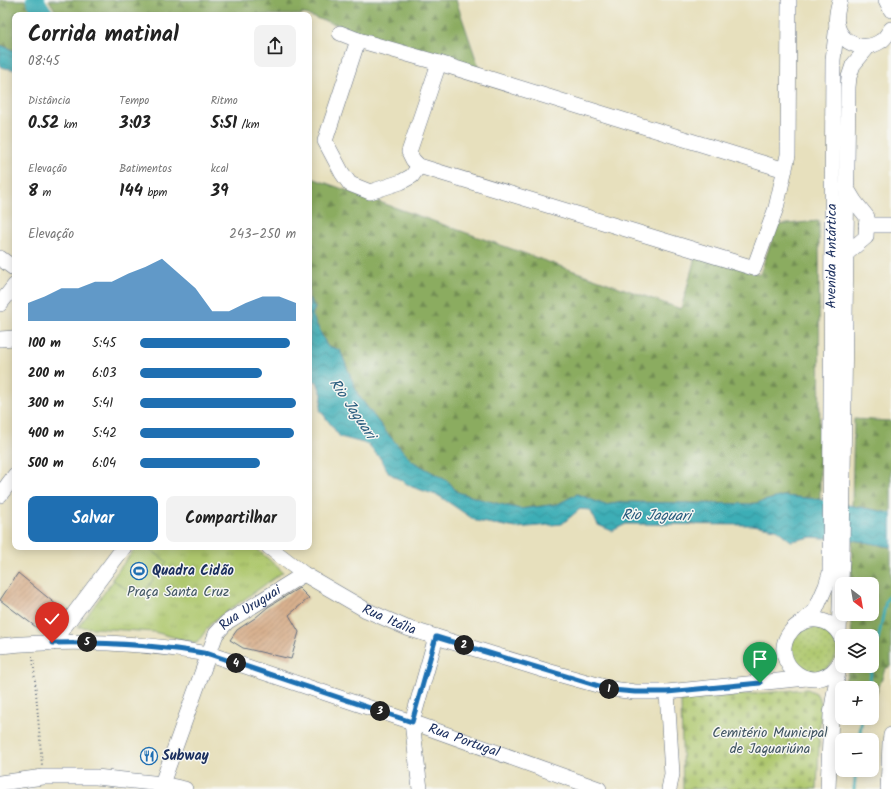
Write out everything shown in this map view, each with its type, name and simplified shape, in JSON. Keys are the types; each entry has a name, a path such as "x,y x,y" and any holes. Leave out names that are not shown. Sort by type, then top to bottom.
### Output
{"street":[{"path":"439,63 409,152 412,160 419,166 754,268 776,208 788,155 789,0"},
{"path":"886,0 891,10"},
{"path":"839,9 842,36 853,44 868,47 888,37"},
{"name":"Avenida Antártica","path":"837,487 833,60 839,9"},
{"path":"340,33 358,40 439,63 785,170"},
{"path":"358,40 325,141 342,174 350,184 370,192 401,182 412,176 419,166"},
{"name":"Avenida Antártica","path":"837,487 846,254 848,88 849,77 853,65 868,47"},
{"path":"846,188 867,217 866,237 846,254"},
{"path":"866,225 891,225"},
{"path":"0,258 12,267"},
{"path":"0,304 12,289"},
{"path":"0,339 12,338"},
{"path":"0,495 12,479"},
{"path":"837,487 836,554 841,629"},
{"path":"52,643 122,550"},
{"name":"Rua Itália","path":"273,550 304,574 366,610 407,628 612,690 667,692 809,678 819,679 835,669"},
{"path":"831,714 826,695 819,685 809,678 802,677 795,672 785,658 784,650 788,634 815,610 826,586 836,554"},
{"name":"Rua Uruguai","path":"161,786 216,634 227,622 304,574"},
{"path":"802,622 815,620 825,621 835,629"},
{"path":"420,789 412,722 436,637"},
{"name":"Rua Portugal","path":"0,646 31,643 86,642 181,649 209,654 412,722 599,789"},
{"path":"828,789 831,714 838,673"},
{"path":"667,692 672,774 669,789"},
{"path":"888,789 891,735"},
{"path":"0,783 43,778 96,777 185,789"}],"path":[{"path":"31,643 43,778"}],"green space":[{"path":"0,0 25,0 32,12 12,12 12,50 0,45"},
{"path":"49,0 456,0 479,68 312,17 312,12 56,12"},
{"path":"312,178 681,309 696,254 760,274 777,225 819,221 820,499 783,496 752,504 624,502 605,505 577,494 558,504 520,509 457,492 449,482 412,461 386,432 358,395 340,350 327,346 312,315 315,308 312,303"},
{"path":"854,419 891,421 891,513 852,506"},
{"path":"852,540 891,547 891,666 885,669 879,687 879,681 845,681 848,673 879,673 879,629 851,629 851,621 879,621 879,577 851,577"},
{"name":"Quadra Cidão","path":"134,550 151,550 167,562 139,598 112,579"},
{"name":"Praça Santa Cruz","path":"137,550 258,550 283,572 212,622 197,643 154,632 78,627"},
{"path":"814,626 827,630 835,640 835,658 827,668 814,672 801,668 795,662 791,649 795,636 801,630"},
{"name":"Cemitério Municipal de Jaguariúna","path":"807,689 816,693 821,702 817,789 683,789 681,700"}],"water":[{"path":"0,45 12,50 12,69 0,66"},
{"path":"312,303 315,308 312,315"},
{"path":"312,315 327,346 340,350 358,395 386,432 412,461 449,482 457,492 480,499 520,509 558,504 577,494 605,505 624,502 752,504 783,496 816,499 891,513 891,547 859,541 812,537 791,541 776,529 752,525 626,524 612,531 598,525 590,510 580,509 562,524 516,528 476,521 439,496 412,487 389,473 380,458 367,444 340,437 320,410 322,395 317,382 312,380"}],"building":[{"path":"18,573 64,611 56,622 44,633 0,600"},
{"path":"299,588 309,598 289,615 299,632 291,659 243,648 230,640 237,630 268,607"}],"waterway":[{"name":"Rio Jaguari","path":"35,0 43,12"},
{"path":"869,681 886,601 891,592"},
{"path":"860,733 861,725"},
{"path":"854,789 855,777"}],"place":[{"name":"Quadra Cidão","path":"139,571"},
{"name":"Subway","path":"149,756"}],"route":[{"path":"52,643 86,642 127,644 181,649 209,654 412,722 436,637 612,690 667,692 760,683"}]}
